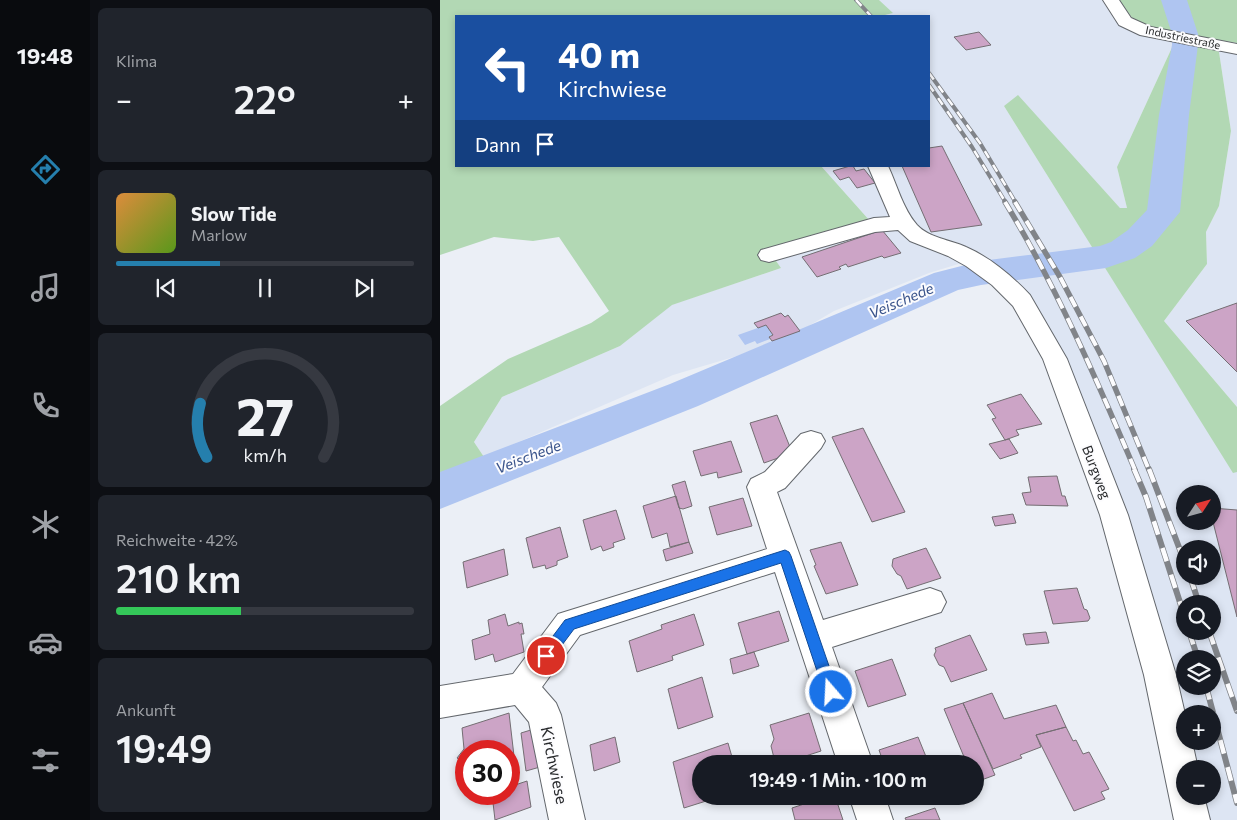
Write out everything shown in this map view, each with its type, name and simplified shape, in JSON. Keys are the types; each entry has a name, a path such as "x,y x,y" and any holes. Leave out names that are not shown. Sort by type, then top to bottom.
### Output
{"street":[{"name":"Industriestraße","path":"1111,0 1125,21 1146,31 1167,37 1237,49"},
{"path":"769,255 874,226 905,223 878,167"},
{"name":"Burgweg","path":"905,223 907,228 922,238 958,251 1006,286 1022,301 1055,359 1114,515 1160,674 1179,760"},
{"path":"811,441 775,480 761,487 853,755"},
{"path":"440,702 522,688 570,624 785,556"},
{"path":"813,638 930,602"},
{"name":"Kirchwiese","path":"522,688 544,715 567,820"},
{"path":"870,805 875,820"},
{"path":"1188,805 1192,820"}],"shaded area":[{"path":"879,0 1102,0 1115,21 1136,33 1175,41 1117,167 1127,208 1120,208 1092,178 1004,106 1233,472 1237,472 1237,820 1209,820 1206,805 1221,805 1221,760 1193,760 1191,750 1221,750 1221,705 1177,705 1057,346 978,258 929,273 834,311 800,331 737,356 673,375 484,457 474,442 502,397 620,346 671,305 781,268 774,258 870,221 822,167 930,167 930,15 885,15 892,13"},
{"path":"1214,46 1237,51 1237,407 1164,321 1207,264 1206,232 1219,206 1231,131 1219,52"}],"green space":[{"path":"440,0 879,0 893,13 885,15 455,15 455,167 822,167 870,221 774,258 781,268 672,305 620,346 502,397 474,442 484,457 440,476 440,406 508,359 591,323 609,311 559,237 533,241 494,237 440,255"},
{"path":"1118,0 1165,0 1174,27 1173,34 1155,30 1141,24 1129,15"},
{"path":"1186,0 1237,0 1237,43 1193,36"},
{"path":"1175,41 1214,46 1219,52 1231,131 1219,206 1206,232 1207,264 1164,321 1237,407 1237,472 1233,473 1004,106 1018,95 1120,208 1127,208 1117,167"}],"water":[{"path":"1165,0 1186,0 1193,36 1173,34 1174,27"},
{"path":"766,325 773,335 769,336 770,339 757,344 755,341 745,345 738,335"}],"building":[{"path":"979,32 991,45 966,50 954,37"},
{"path":"942,146 982,225 931,232 902,167 930,167 930,148"},
{"path":"847,167 854,167 856,171 864,169 875,183 857,188 849,177 840,180 833,171"},
{"path":"882,230 901,253 884,258 882,256 848,267 846,264 839,267 841,269 817,277 802,257"},
{"path":"1237,303 1237,372 1186,321"},
{"path":"781,313 785,317 788,315 800,331 772,341 769,337 773,335 766,325 758,328 754,323"},
{"path":"1021,394 1042,424 1016,430 1019,435 1005,440 992,419 996,418 987,405"},
{"path":"777,415 790,447 781,457 764,463 750,423"},
{"path":"863,428 905,512 872,522 832,437"},
{"path":"1009,439 1018,453 1000,459 989,444"},
{"path":"731,441 742,472 718,478 717,472 701,476 693,451"},
{"path":"1057,476 1062,496 1065,496 1068,506 1026,505 1022,493 1031,492 1028,477"},
{"path":"685,481 692,506 683,509 679,508 672,485"},
{"path":"676,496 689,542 670,547 667,533 652,538 643,506"},
{"path":"743,498 752,526 717,535 709,507"},
{"path":"1221,509 1237,510 1237,617 1221,554 1221,540 1218,540 1215,530 1221,530"},
{"path":"616,510 625,539 613,543 614,547 603,551 601,546 591,550 583,520"},
{"path":"1013,514 1016,523 995,526 992,517"},
{"path":"560,527 568,557 557,561 557,565 546,569 545,565 533,568 526,538"},
{"path":"689,542 693,553 666,561 663,550"},
{"path":"841,542 858,585 826,594 814,566 816,565 810,550"},
{"path":"926,548 941,578 907,589 901,576 897,574 892,566 893,559"},
{"path":"504,549 508,575 467,588 463,562"},
{"path":"1077,588 1084,609 1087,610 1090,618 1088,621 1053,624 1044,591"},
{"path":"779,611 789,641 747,654 738,623"},
{"path":"505,614 508,626 519,622 519,624 522,623 524,634 521,634 524,652 495,662 493,654 475,660 472,640 490,634 488,620"},
{"path":"694,614 704,645 672,656 673,660 637,672 629,641 662,629 661,625"},
{"path":"1046,632 1049,643 1026,645 1023,634"},
{"path":"970,635 987,670 951,682 944,667 939,665 934,655 935,648"},
{"path":"754,652 759,666 733,674 730,659"},
{"path":"892,659 906,695 868,707 855,671"},
{"path":"702,677 713,717 678,729 668,689"},
{"path":"992,693 1004,719 1056,705 1066,727 1036,735 1041,747 1020,755 1022,758 993,769 963,703"},
{"path":"963,703 995,775 984,779 984,755 963,755 944,709"},
{"path":"509,713 512,740 463,740 462,728"},
{"path":"809,713 821,751 809,755 773,755 771,746 774,739 770,725"},
{"path":"1066,727 1073,741 1076,740 1083,754 1089,752 1109,789 1101,792 1105,799 1074,811 1036,735"},
{"path":"534,729 540,767 526,771 521,733"},
{"path":"615,737 620,762 594,771 590,745"},
{"path":"918,737 925,755 881,755 879,750"},
{"path":"728,743 731,755 693,755"},
{"path":"692,755 694,805 684,808 673,762"},
{"path":"527,781 531,807 495,820 493,805 520,805 520,783"},
{"path":"801,805 838,805 843,820 795,820 792,808"},
{"path":"935,808 940,820 906,820 905,818"}],"waterway":[{"name":"Veischede","path":"440,491 684,395 947,281 981,273 1106,257 1123,250 1140,238 1163,212 1174,115 1185,45 1185,34 1174,0"}],"railway":[{"path":"856,0 870,15"},
{"path":"930,74 980,143 1016,203"},
{"path":"930,86 972,147 1006,203"},
{"path":"1005,202 1059,300 1135,470"},
{"path":"1015,202 1060,277 1104,361 1149,470"},
{"path":"1134,469 1146,497 1178,595"},
{"path":"1149,469 1176,540"},
{"path":"1193,585 1196,595"},
{"path":"1192,640 1195,650"},
{"path":"1212,640 1237,711"},
{"path":"1208,695 1237,803"}],"route":[{"path":"546,656 570,624 785,556 831,692"}]}
